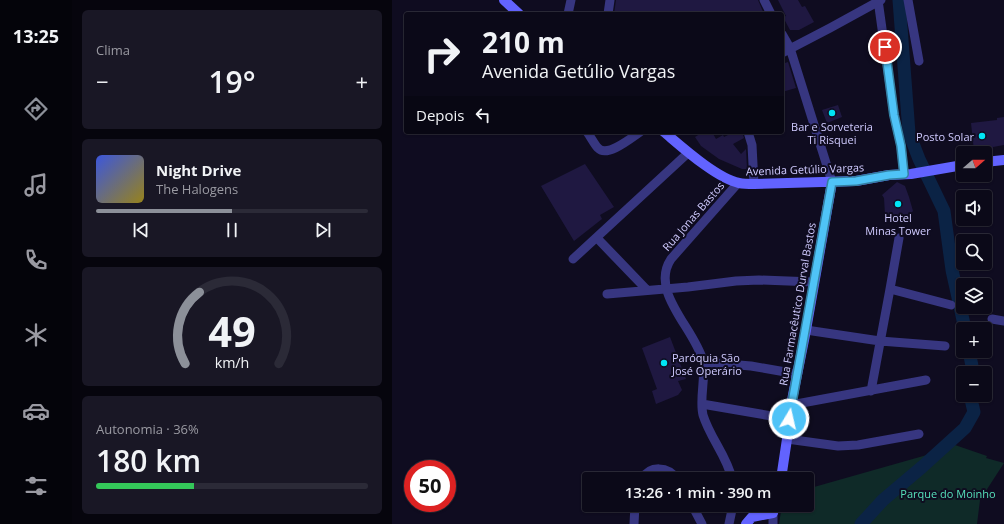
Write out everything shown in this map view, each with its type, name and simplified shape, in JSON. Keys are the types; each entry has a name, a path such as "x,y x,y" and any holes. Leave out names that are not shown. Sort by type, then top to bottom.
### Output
{"main road":[{"path":"504,0 516,12"},
{"name":"Avenida Getúlio Vargas","path":"666,134 688,153 723,176 738,183 754,184 856,181 956,166"},
{"path":"992,161 1004,160"},
{"name":"Rua Farmacêutico Durval Bastos","path":"781,472 791,405 832,182"},
{"path":"746,524 752,517 766,512"}],"street":[{"path":"568,12 571,0"},
{"path":"608,12 610,0"},
{"path":"764,0 770,12"},
{"path":"908,0 919,61"},
{"path":"832,182 786,51 879,1 894,115 908,174"},
{"path":"588,134 598,149 603,152 612,150 637,134"},
{"path":"749,134 752,145 754,184"},
{"path":"573,259 688,153"},
{"name":"Rua Jonas Bastos","path":"666,289 664,276 669,262 738,183"},
{"path":"597,238 647,290"},
{"path":"871,391 899,238"},
{"path":"607,294 736,281 759,280 814,282"},
{"path":"666,289 697,347 703,362 703,414 707,426 727,463 730,472"},
{"path":"890,289 951,305"},
{"path":"992,319 1004,321"},
{"path":"806,330 880,341 945,346"},
{"path":"703,362 751,366 797,374"},
{"path":"791,405 926,380"},
{"path":"702,404 789,419"},
{"path":"787,439 838,446 858,445 919,434"},
{"path":"647,472 662,468 670,472"},
{"path":"634,524 635,512"},
{"path":"696,512 702,524"},
{"path":"729,524 732,512"},
{"path":"773,524 774,512"}],"green space":[{"name":"Parque do Moinho","path":"955,445 987,456 986,458 1004,463 980,500 977,524 779,524 781,512 814,512 814,487 948,449"}],"building":[{"path":"616,0 758,0 763,12 614,12"},
{"path":"778,0 798,0 802,7 805,6 814,22 799,30 790,30 784,19 784,17 786,16"},
{"path":"788,62 796,88 784,91 784,63"},
{"name":"Bar e Sorveteria Ti Risquei","path":"838,105 842,117 827,123 822,110"},
{"path":"1004,117 1004,145 993,147 992,149 992,146 973,146 971,123 997,120 997,118"},
{"path":"700,134 713,134 716,139 723,135 724,137 730,134 743,134 744,138 733,144 741,154 746,149 747,169 742,169 719,159 701,146 695,137"},
{"path":"585,164 614,207 600,215 602,219 574,241 541,186"},
{"name":"Hotel Minas Tower","path":"897,182 905,186 913,211 908,216 904,217 904,222 885,215 884,198 882,195"},
{"name":"Paróquia São José Operário","path":"670,337 686,379 678,381 682,390 678,395 656,404 652,391 657,389 642,348"}],"waterway":[{"path":"899,0 909,133 919,159 944,211 952,270 963,322"},
{"path":"970,358 972,366"},
{"path":"861,524 883,500 965,428 974,412 972,402"}],"place":[{"name":"Bar e Sorveteria Ti Risquei","path":"832,113"},
{"name":"Posto Solar","path":"982,136"},
{"name":"Hotel Minas Tower","path":"898,204"},
{"name":"Paróquia São José Operário","path":"664,363"}],"route":[{"path":"789,419 832,182 856,181 904,174 885,47"}]}
